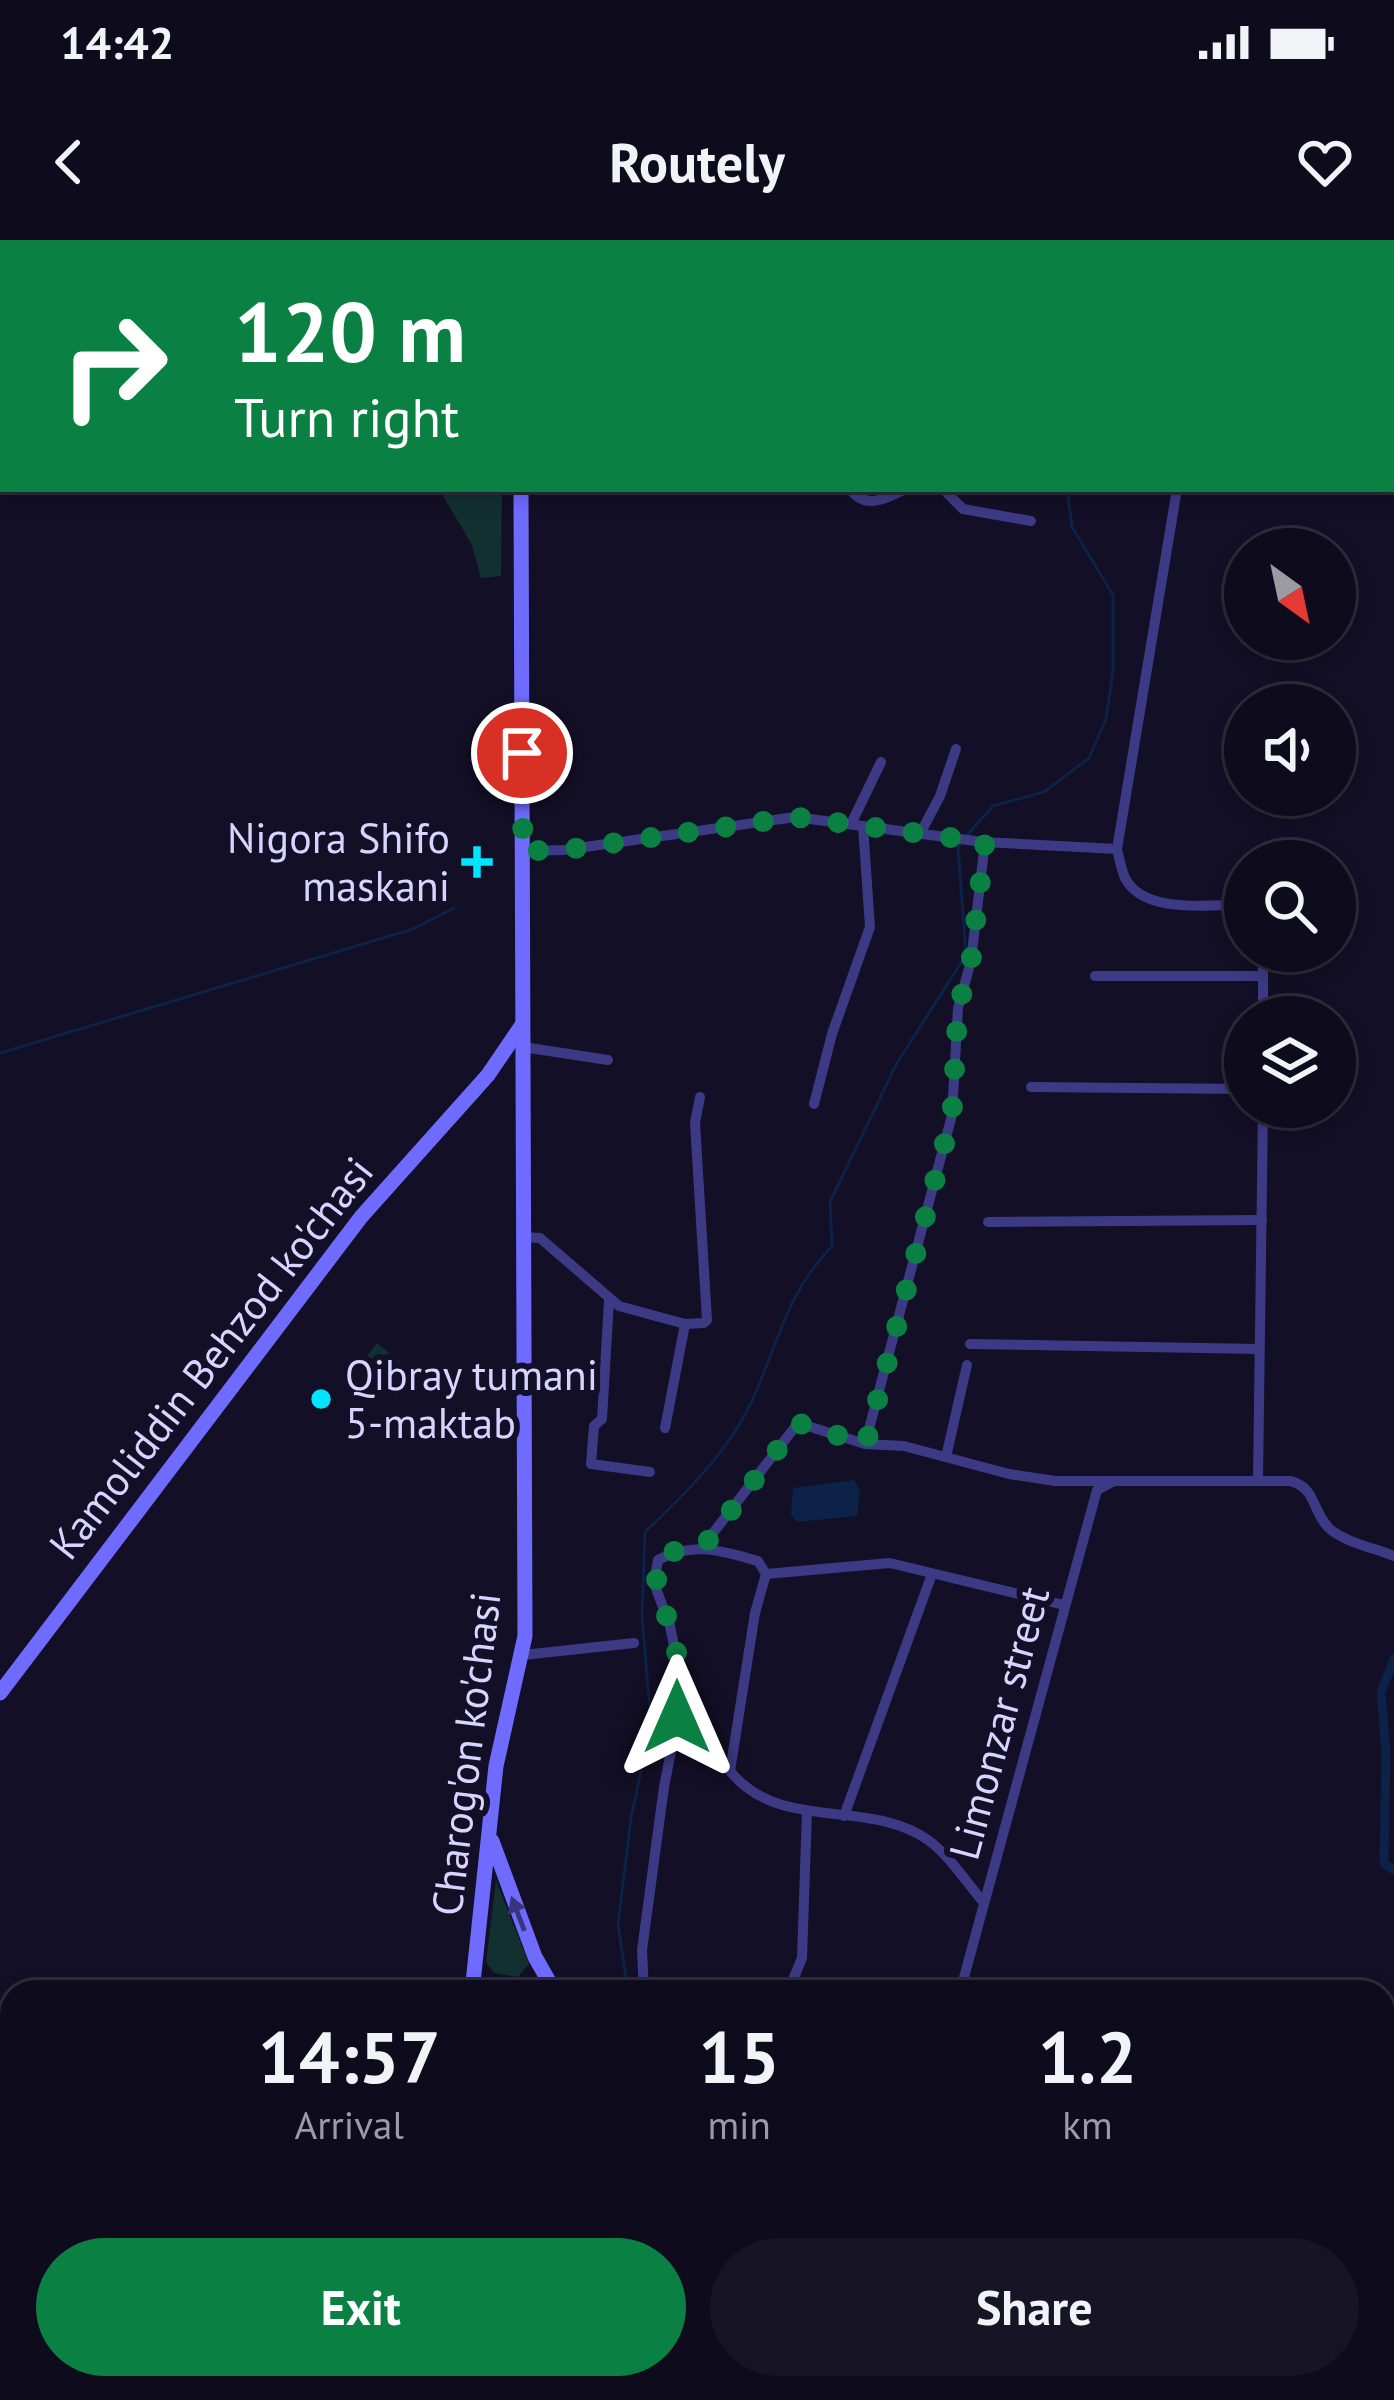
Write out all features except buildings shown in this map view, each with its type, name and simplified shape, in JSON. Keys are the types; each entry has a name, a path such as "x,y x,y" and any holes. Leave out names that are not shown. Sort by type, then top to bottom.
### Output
{"main road":[{"name":"Charog'on ko'chasi","path":"474,1980 496,1766 524,1655 521,492"},
{"name":"Kamoliddin Behzod ko'chasi","path":"0,1693 361,1217 488,1076 522,1024"},
{"path":"488,1076 523,1075"},
{"path":"490,1832 535,1957 548,1980"}],"street":[{"path":"853,492 860,500 872,501 884,501 900,492"},
{"path":"946,492 963,509 1031,521"},
{"path":"1176,492 1117,849 1125,880 1142,896 1162,902 1224,904"},
{"path":"920,834 956,749"},
{"path":"814,1104 869,927 857,825 881,762"},
{"path":"523,851 564,850 795,817 983,842 1117,849"},
{"path":"866,1444 952,1115 958,1008 971,961 983,842"},
{"path":"1263,972 1263,996"},
{"path":"1095,976 1263,976"},
{"path":"523,1047 608,1060"},
{"path":"1031,1087 1224,1089"},
{"path":"526,1237 540,1238 609,1301 685,1324 707,1320 695,1123 700,1097"},
{"path":"1258,1480 1263,1128"},
{"path":"988,1222 1262,1220"},
{"path":"609,1301 602,1418 594,1426 591,1464 650,1472"},
{"path":"664,1428 685,1324"},
{"path":"970,1343 1259,1349"},
{"path":"946,1457 967,1365"},
{"path":"704,1546 798,1423 866,1444 904,1446 1055,1481 1302,1484 1329,1528 1394,1556"},
{"name":"Limonzar street","path":"963,1980 1097,1490 1114,1480"},
{"path":"644,1980 643,1950 664,1787 682,1690 670,1626 654,1583 658,1560 677,1550 704,1546 758,1561 766,1574 755,1613 730,1771 759,1796 807,1811 898,1825 929,1840 984,1903"},
{"path":"766,1574 890,1563 1064,1604"},
{"path":"844,1816 932,1574"},
{"path":"524,1655 634,1642"},
{"path":"793,1980 802,1958 807,1811"}],"green space":[{"path":"441,492 502,492 501,576 481,578 472,545"},
{"path":"377,1343 416,1375 397,1398 358,1367"},
{"path":"496,1880 529,1964 518,1977 494,1973 486,1962"}],"water":[{"path":"854,1480 860,1492 857,1516 797,1522 791,1515 793,1488"}],"waterway":[{"path":"968,834 993,806 1044,792 1089,758 1106,719 1113,672 1113,595 1072,527 1067,492"},
{"path":"626,1980 618,1924 631,1818 651,1724 642,1616 645,1532 714,1460 747,1411 791,1305 832,1246 830,1202 897,1063 966,955 958,847 962,842"},
{"path":"0,1053 413,929 454,908"},
{"path":"1394,1659 1381,1692 1386,1753 1384,1863 1394,1870"}],"place":[{"name":"Nigora Shifo maskani","path":"477,862"},
{"name":"Qibray tumani 5-maktab","path":"321,1399"}],"route":[{"path":"522,753 523,851 684,835 795,817 985,842 971,961 958,1008 952,1115 866,1444 798,1423 704,1546 677,1550 658,1560 654,1583 670,1626 682,1690 677,1717"}]}
